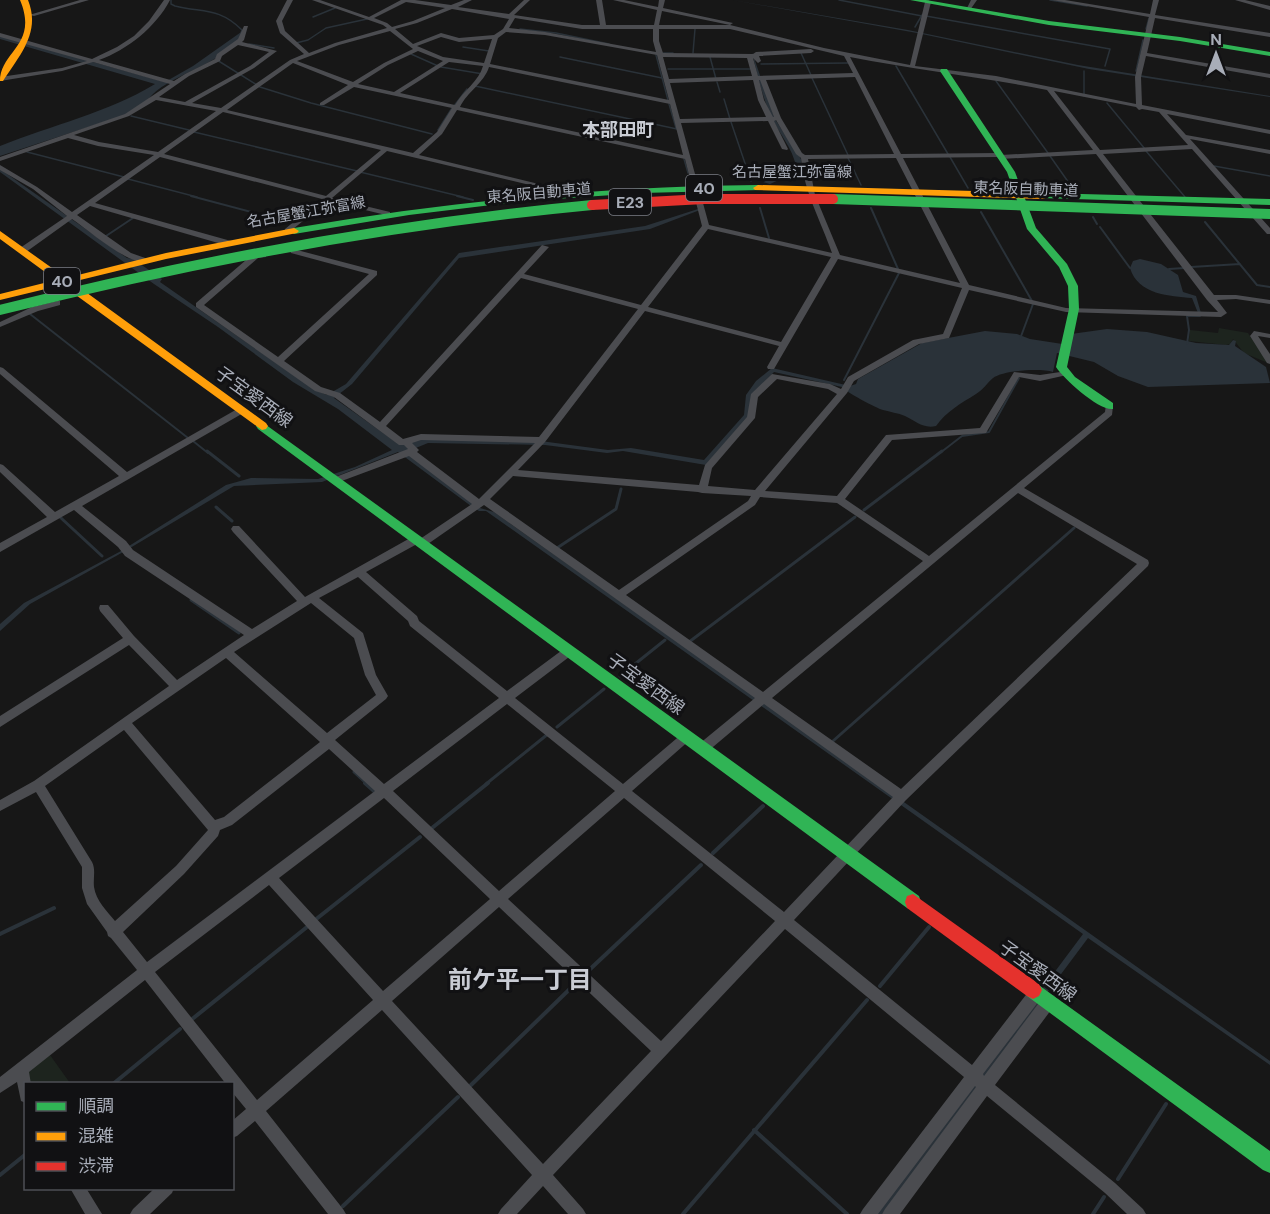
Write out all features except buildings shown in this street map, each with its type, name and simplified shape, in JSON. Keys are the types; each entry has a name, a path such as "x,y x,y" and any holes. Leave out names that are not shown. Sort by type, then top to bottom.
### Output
{"main road":[{"path":"0,78 31,26 32,15 24,0"},
{"path":"921,1 971,4 1049,23 1148,34 1270,54"},
{"path":"944,71 1011,172 1032,229 1056,256 1073,286 1074,309 1061,367 1071,380 1095,392 1109,406"},
{"name":"名古屋蟹江弥富線","path":"0,297 144,261 288,231 387,214 498,201 696,188 809,188 914,190 1133,200 1270,202"},
{"name":"東名阪自動車道","path":"0,303 131,269 296,235 457,211 583,200 704,194 824,193 1270,208"},
{"name":"東名阪自動車道","path":"0,310 135,275 297,241 459,217 605,203 705,199 814,199 1264,216"},
{"name":"子宝愛西線","path":"0,234 242,410 418,542 848,853 1270,1163"}],"street":[{"path":"32,15 86,0"},
{"path":"0,78 53,71 96,61 115,52 142,33 167,0"},
{"path":"290,0 279,21 282,32 294,45 306,53"},
{"path":"315,0 371,18 393,29 415,48 448,60 488,65 674,103"},
{"path":"371,18 405,0 452,9 582,27 733,28 824,50 912,67 996,78 1270,132"},
{"path":"22,250 306,53 393,29 452,9 469,0"},
{"path":"322,104 386,64 441,35 459,40 495,37 505,30 511,17 527,0"},
{"path":"599,0 603,27"},
{"path":"616,0 736,24 733,28"},
{"path":"0,806 38,785 176,686 252,635 308,601 418,542 478,504 513,473 539,443 706,226 656,41 656,27 662,0"},
{"path":"1055,0 1270,35"},
{"path":"1139,108 1139,76 1156,0"},
{"path":"1238,0 1270,8"},
{"path":"912,67 920,33 921,1"},
{"path":"155,98 153,96 170,82 217,60 219,55 243,38 246,27"},
{"path":"505,30 555,34 634,52 661,54 753,56 824,50"},
{"path":"0,35 85,63"},
{"path":"414,156 440,133 463,96 484,74 495,37"},
{"path":"0,41 96,61 170,82"},
{"path":"237,44 274,50 294,45"},
{"path":"186,104 252,67 274,50"},
{"path":"619,596 752,503 756,495 845,390 851,379 916,342 946,336 966,286 914,190 846,54"},
{"path":"1144,54 1270,76"},
{"path":"753,56 785,148"},
{"path":"394,94 448,60"},
{"path":"292,61 354,85 688,158"},
{"path":"667,81 857,75"},
{"path":"706,226 1066,310 1221,315 1223,313 1133,200 1050,90"},
{"path":"0,159 127,116 155,98 221,110 580,195"},
{"path":"1162,112 1243,202 1270,219"},
{"path":"679,121 774,119"},
{"path":"774,119 799,154 804,157 999,156 1194,147"},
{"path":"1183,135 1270,152"},
{"path":"69,136 108,146 159,154 387,214"},
{"path":"288,231 386,149"},
{"path":"804,157 804,172 809,188 836,255"},
{"path":"0,167 35,188 70,218 128,255 144,261"},
{"path":"898,799 619,596 478,504 410,448 337,395 318,389 199,303 256,256 383,231 480,218 621,206 815,202 1145,215 1264,216"},
{"path":"90,204 228,243"},
{"path":"1264,216 1270,232"},
{"path":"380,427 545,247"},
{"path":"279,361 374,273 294,251 293,248"},
{"path":"771,367 836,255"},
{"path":"519,275 784,345"},
{"path":"0,326 34,309 83,296"},
{"path":"1210,298 1236,297 1270,302"},
{"path":"1270,336 1257,333 1254,336 1270,361"},
{"path":"0,370 127,477"},
{"path":"839,500 889,437 983,431 1017,374 1040,378 1064,373"},
{"path":"702,490 708,467 751,418 754,396 775,376 845,390"},
{"path":"703,748 759,699 1018,489 1108,413 1109,406"},
{"path":"0,548 242,410"},
{"path":"332,477 400,457 421,437 539,443"},
{"path":"0,467 54,517"},
{"path":"513,473 756,495 839,500 930,561"},
{"path":"506,1214 898,799 1144,563 1018,489"},
{"path":"76,506 126,549 252,635"},
{"path":"213,827 228,821 382,696 371,675 359,636 308,601 236,529"},
{"path":"360,572 413,619 414,623 974,1075 1138,1214"},
{"path":"104,608 130,639 176,686"},
{"path":"0,723 130,639"},
{"path":"228,651 385,792 660,1050"},
{"path":"0,1086 146,972 569,651"},
{"path":"113,932 180,870 214,832 213,827 125,723"},
{"path":"234,1129 687,736"},
{"path":"38,785 88,866 88,888 93,904 232,1082"},
{"path":"271,878 578,1214"},
{"path":"868,1214 1036,992"},
{"path":"890,1214 1050,1001"},
{"path":"22,1070 24,1083"},
{"path":"234,1084 338,1214"},
{"path":"77,1190 94,1214"},
{"path":"138,1214 165,1190"}],"shaded area":[{"path":"732,0 908,30 1078,65 1270,97 1089,69 917,33"},
{"path":"244,30 238,41 228,51 165,85 147,103 125,115 0,156 0,146 99,111 155,84 0,39 0,36 165,82 193,66"},
{"path":"752,52 775,119 801,159 802,169 770,184 763,182 796,167 792,154 768,108"},
{"path":"0,169 127,258 133,259 162,279 160,282 315,390 327,395 346,384 459,253 645,226 700,210 650,229 459,258 352,384 334,398 400,445 418,439 533,440 608,450 631,448 704,460 744,415 746,395 756,381 772,368 850,386 856,384 858,379 922,343 985,331 1017,334 1030,339 1069,345 1071,334 1107,329 1147,332 1196,343 1229,345 1233,340 1236,341 1235,346 1266,367 1270,383 1148,387 1118,376 1094,362 1057,353 1053,372 1023,370 998,375 949,412 936,426 931,427 902,415 879,409 842,387 774,372 752,395 749,417 706,465 623,451 607,453 545,445 428,443 406,452 480,508 494,512 1270,1061 1270,1065 1088,938 882,1214 874,1214 1083,934 486,511 479,511 471,506 398,452 322,482 234,486 30,604 0,631 0,624 24,603 121,551 226,485 251,478 318,479 355,467 392,450 338,409 293,382 154,284 0,172"},
{"path":"1140,259 1161,264 1178,275 1183,292 1196,296 1201,313 1198,313 1192,298 1156,292 1140,284 1130,268 1133,261"},
{"path":"1219,328 1248,333 1268,363 1244,353 1233,339 1230,344 1226,345 1189,341 1190,330 1218,333"},
{"path":"50,1055 69,1082 29,1082 27,1071"}],"waterway":[{"path":"171,0 171,4 175,6 218,14 234,23 242,30 241,33"},
{"path":"839,0 921,16"},
{"path":"1050,0 1087,6"},
{"path":"313,17 335,8"},
{"path":"915,27 921,16"},
{"path":"926,16 1110,49 1105,66"},
{"path":"1146,29 1149,18"},
{"path":"296,43 308,40 326,28 367,19"},
{"path":"520,29 556,33 609,44"},
{"path":"693,53 695,29"},
{"path":"1136,71 1143,40"},
{"path":"249,44 274,48"},
{"path":"463,47 489,51 489,53"},
{"path":"663,53 673,53"},
{"path":"801,53 806,63"},
{"path":"411,54 438,66"},
{"path":"656,55 668,100"},
{"path":"560,57 662,78"},
{"path":"710,57 713,69"},
{"path":"217,60 260,87 311,103 432,134"},
{"path":"761,64 806,63"},
{"path":"806,63 811,75"},
{"path":"806,63 848,63"},
{"path":"896,66 948,154"},
{"path":"441,67 483,74"},
{"path":"668,69 713,69"},
{"path":"713,69 750,69"},
{"path":"713,69 716,79"},
{"path":"1084,71 1084,96"},
{"path":"812,78 848,155"},
{"path":"996,81 1048,153"},
{"path":"717,82 720,92"},
{"path":"475,86 677,129"},
{"path":"454,106 467,89"},
{"path":"724,99 730,119"},
{"path":"1107,103 1145,149 1142,149"},
{"path":"669,104 676,128"},
{"path":"438,130 452,108"},
{"path":"131,116 189,130"},
{"path":"731,122 751,181"},
{"path":"194,132 357,171"},
{"path":"1146,151 1185,197"},
{"path":"27,152 124,177"},
{"path":"1050,156 1076,193"},
{"path":"950,157 968,188"},
{"path":"848,158 861,185"},
{"path":"684,159 688,173"},
{"path":"1214,166 1270,176"},
{"path":"360,172 463,197"},
{"path":"128,179 197,197"},
{"path":"191,196 293,223"},
{"path":"457,196 473,200"},
{"path":"760,208 769,238"},
{"path":"871,208 898,269"},
{"path":"981,212 1032,301"},
{"path":"1093,217 1097,224"},
{"path":"106,236 133,218"},
{"path":"1205,222 1240,264"},
{"path":"1100,227 1130,268"},
{"path":"1191,267 1240,264"},
{"path":"1240,264 1257,285 1270,287"},
{"path":"1169,269 1184,268"},
{"path":"844,380 899,273"},
{"path":"1020,339 1033,304"},
{"path":"30,314 188,438"},
{"path":"1187,344 1189,330 1187,316 1200,316"},
{"path":"940,453 962,436 989,432 1019,378"},
{"path":"193,441 208,453"},
{"path":"207,451 239,476"},
{"path":"864,510 942,451"},
{"path":"557,548 616,509 621,489"},
{"path":"216,507 232,521"},
{"path":"689,642 855,517"},
{"path":"61,518 102,556"},
{"path":"833,741 1074,528"},
{"path":"191,600 239,633"},
{"path":"620,676 665,640"},
{"path":"557,727 604,689"},
{"path":"486,784 548,734"},
{"path":"354,772 367,784"},
{"path":"365,783 374,791"},
{"path":"432,828 488,783"},
{"path":"713,853 763,806"},
{"path":"315,920 420,837"},
{"path":"587,972 701,865"},
{"path":"0,934 54,908"},
{"path":"191,1020 307,927"},
{"path":"880,986 929,927"},
{"path":"471,1085 577,982"},
{"path":"755,1131 867,1000"},
{"path":"115,1082 180,1029"},
{"path":"343,1206 458,1097"},
{"path":"1118,1179 1166,1104"},
{"path":"683,1214 755,1131"},
{"path":"755,1131 847,1214"},
{"path":"0,1175 24,1156"},
{"path":"1093,1214 1104,1197"}],"traffic: fast":[{"path":"914,0 1049,23 1180,39 1270,54"},
{"path":"944,71 1011,172 1032,229 1064,266 1073,286 1074,309 1061,367 1071,379 1109,406"},
{"path":"294,231 409,212 525,199 642,190 758,188"},
{"path":"1044,196 1270,202"},
{"path":"833,199 1270,214"},
{"path":"0,310 146,274 294,244 442,221 592,205"},
{"path":"262,426 913,902"},
{"path":"1033,990 1270,1163"}],"traffic: slow":[{"path":"0,79 19,51 28,32 29,11 24,0"},
{"path":"758,188 1044,196"},
{"path":"0,297 166,256 294,231"},
{"path":"0,234 262,426"}],"traffic: jam":[{"path":"592,205 704,199 833,199"},
{"path":"913,902 1033,990"}],"district":[{"name":"本部田町","path":"618,130"},
{"name":"前ケ平一丁目","path":"520,980"}]}
